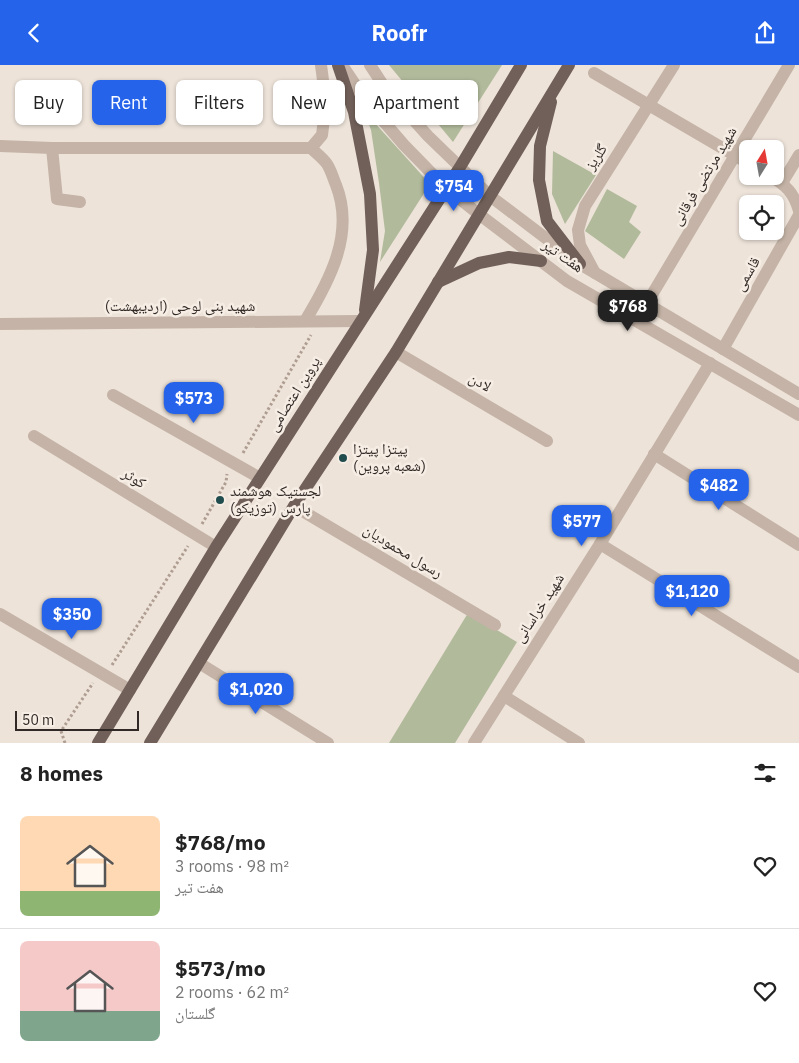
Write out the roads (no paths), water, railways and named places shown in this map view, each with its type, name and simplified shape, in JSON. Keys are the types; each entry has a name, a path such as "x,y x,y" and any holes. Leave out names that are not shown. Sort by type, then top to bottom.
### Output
{"main road":[{"path":"338,65 354,112 370,194 372,250 363,317"},
{"name":"پروین اعتصامی","path":"98,743 216,547 460,167 521,65"},
{"path":"150,743 294,505 396,352 570,65"},
{"path":"555,88 540,146 539,180 547,221 580,264"},
{"path":"438,282 479,263 502,258 509,257 541,261"}],"street":[{"path":"311,148 322,135 326,103 320,65"},
{"name":"هفت تیر","path":"342,65 355,84"},
{"name":"هفت تیر","path":"370,65 379,79 428,136 490,196 580,264 799,394"},
{"name":"گلریز","path":"595,273 580,245 578,230 584,206 674,65"},
{"name":"شهید مرتضی فرقانی","path":"647,303 790,65"},
{"path":"594,73 739,158"},
{"name":"هفت تیر","path":"388,125 404,145 446,188 567,281 799,415"},
{"path":"0,146 52,148 311,148 328,165 341,198 343,232 337,259 317,302 305,321"},
{"path":"52,148 57,199 80,202"},
{"path":"784,180 799,155"},
{"path":"784,185 795,198 799,211"},
{"name":"قاسمی","path":"723,349 799,215"},
{"path":"580,288 580,277 585,273 595,273"},
{"name":"شهید بنی لوحی (اردیبهشت)","path":"0,324 305,321 363,317"},
{"name":"لادن","path":"396,352 547,441"},
{"name":"شهید خراسانی","path":"474,743 600,544 710,363"},
{"path":"113,395 260,478"},
{"name":"کوثر","path":"34,436 216,547"},
{"path":"654,454 799,545"},
{"name":"رسول محمودیان","path":"294,505 495,625"},
{"path":"600,544 799,667"},
{"path":"0,614 130,690"},
{"path":"199,663 328,743"},
{"path":"504,696 579,743"}],"place":[{"name":"پیتزا پیتزا (شعبه پروین)","path":"343,458"},
{"name":"لجستیک هوشمند پارس (توزیکو)","path":"220,500"}]}
